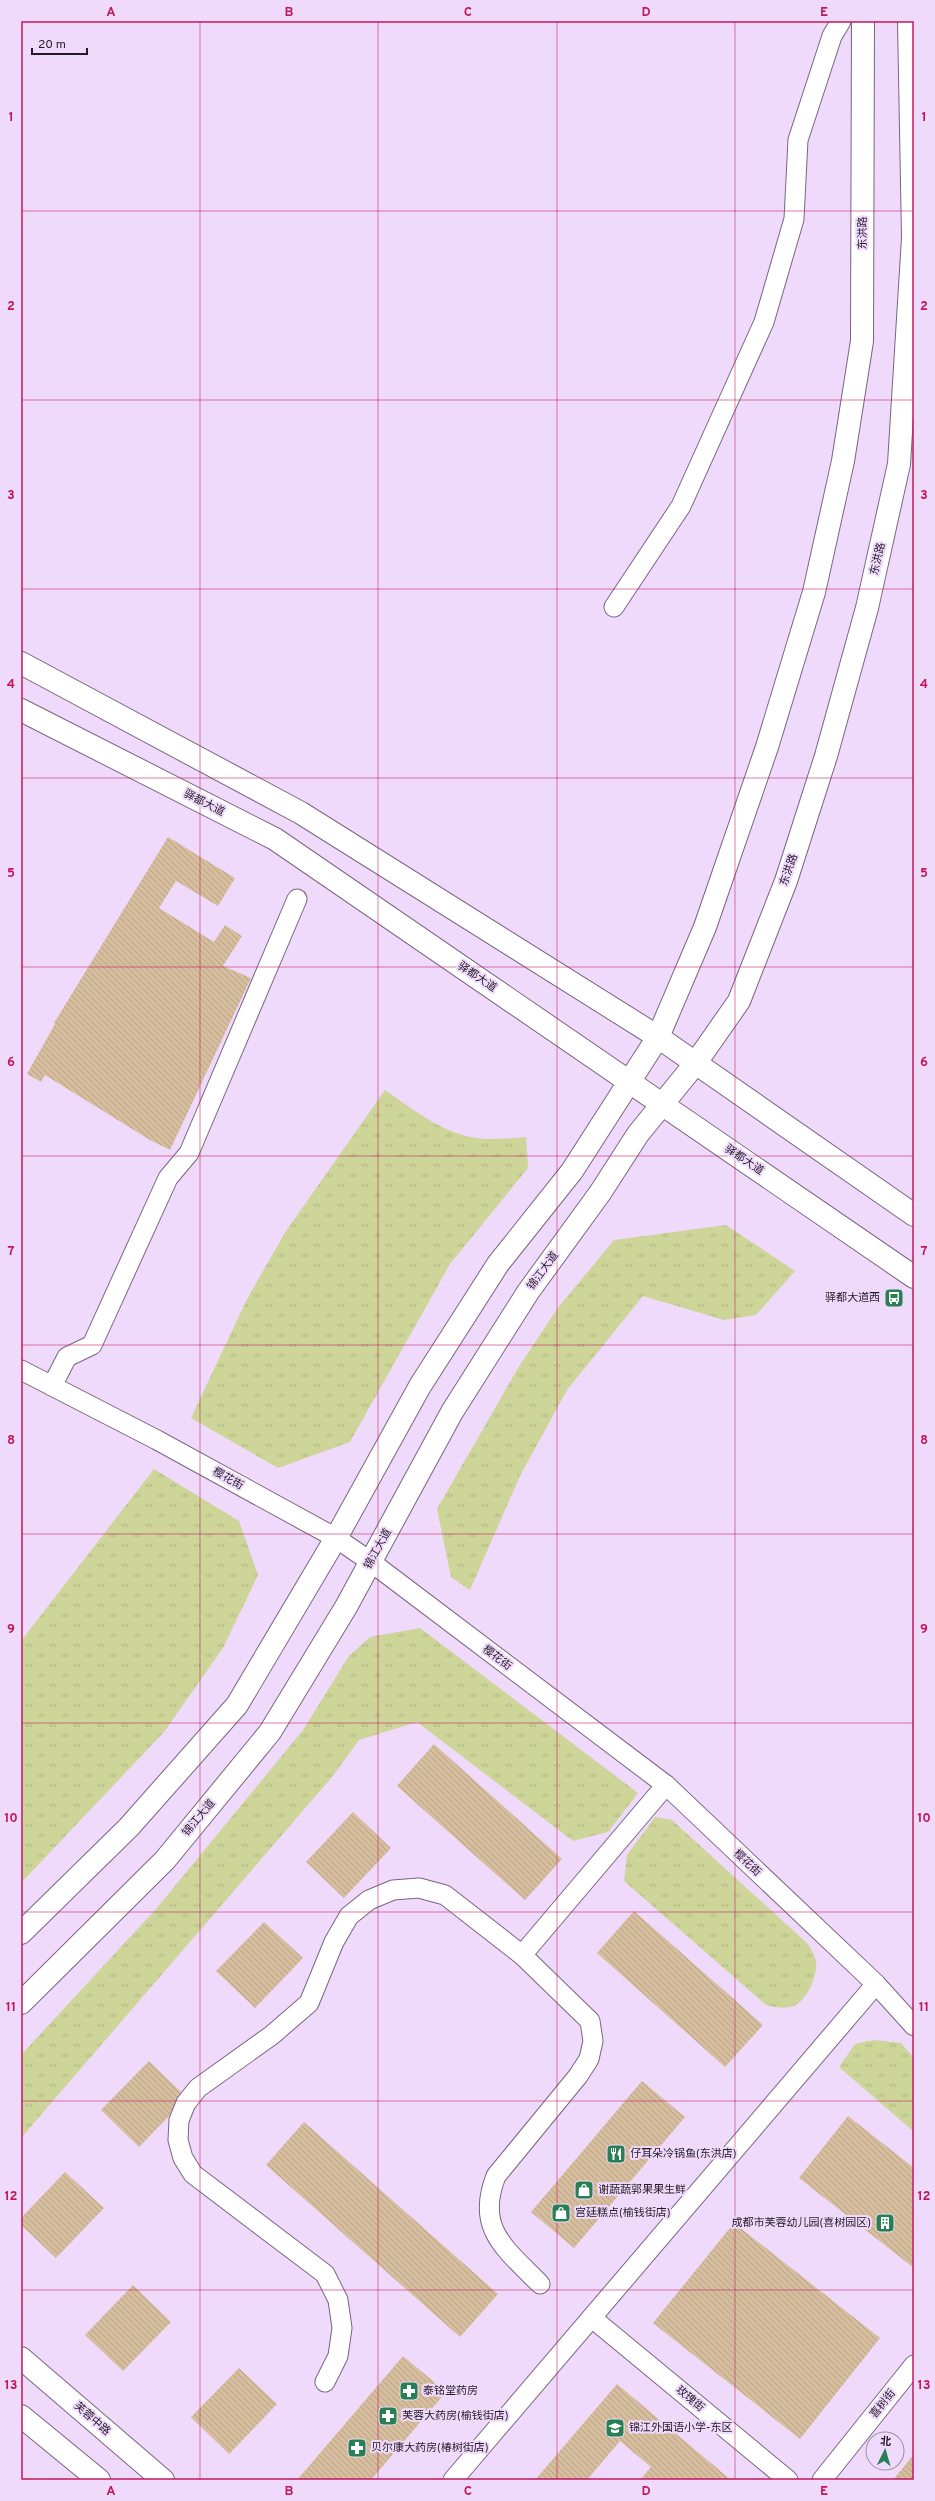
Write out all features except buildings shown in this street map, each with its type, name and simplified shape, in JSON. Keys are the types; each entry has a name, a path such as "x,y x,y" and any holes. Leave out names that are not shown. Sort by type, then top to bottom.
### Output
{"main road":[{"name":"东洪路","path":"658,1037 705,927 767,747 814,592 843,461 862,341 863,21"},
{"name":"东洪路","path":"695,1064 739,1001 786,880 830,741 867,608 899,464 912,294 913,238 909,21"},
{"path":"21,663 301,813 658,1037 914,1215"},
{"name":"驿都大道","path":"21,710 275,839 570,1040 629,1084 661,1104 914,1277"},
{"path":"21,1933 129,1827 237,1705 336,1538 420,1386 498,1264 572,1171 658,1037"},
{"name":"锦江大道","path":"21,2003 165,1860 270,1732 371,1562 452,1412 524,1299 661,1104 695,1064"},
{"name":"芙蓉中路","path":"21,2358 164,2480"},
{"path":"21,2416 99,2480"}],"street":[{"path":"614,607 680,508 764,322 794,219 798,140 832,36 841,21"},
{"path":"52,1386 67,1357 92,1345 168,1178 189,1153 297,899"},
{"name":"樱花街","path":"21,1370 157,1440 336,1538 371,1562 666,1785 876,1984 914,2026"},
{"path":"522,1955 666,1785"},
{"path":"325,2382 338,2356 342,2328 334,2293 325,2274 193,2174 183,2158 178,2140 179,2120 186,2103 198,2088 272,2035 309,2004 334,1942 349,1916 369,1900 393,1890 419,1888 445,1895 522,1955 590,2021 593,2041 589,2060 578,2076 496,2176 490,2193 488,2211 494,2234 500,2244 540,2284"},
{"path":"453,2480 876,1984"},
{"name":"玫瑰街","path":"592,2318 788,2480"},
{"name":"喜树街","path":"822,2480 914,2365"}],"green space":[{"path":"385,1090 432,1122 458,1133 486,1139 526,1137 528,1168 450,1264 350,1442 278,1468 191,1418 247,1299 286,1231"},
{"path":"726,1225 795,1271 756,1315 724,1320 643,1296 567,1390 520,1476 470,1590 451,1577 437,1509 518,1368 557,1309 614,1240"},
{"path":"154,1469 239,1521 258,1575 223,1648 164,1732 21,1883 21,1641"},
{"path":"420,1628 638,1793 608,1832 573,1841 417,1722 359,1740 332,1777 21,2138 21,2055 156,1909 303,1730 349,1656 370,1637"},
{"path":"655,1817 672,1820 808,1944 814,1955 816,1967 811,1986 800,2002 792,2007 781,2008 766,2005 624,1881 627,1855"},
{"path":"874,2040 901,2043 914,2058 914,2132 839,2067 855,2044"}],"place":[{"name":"驿都大道西","path":"894,1298"},
{"name":"仔耳朵冷锅鱼(东洪店)","path":"616,2154"},
{"name":"谢蔬蔬郭果果生鲜","path":"584,2190"},
{"name":"宫廷糕点(榆钱街店)","path":"561,2213"},
{"name":"成都市芙蓉幼儿园(喜树园区)","path":"885,2223"},
{"name":"泰铭堂药房","path":"409,2391"},
{"name":"芙蓉大药房(榆钱街店)","path":"388,2416"},
{"name":"锦江外国语小学-东区","path":"615,2428"},
{"name":"贝尔康大药房(椿树街店)","path":"357,2448"}]}
